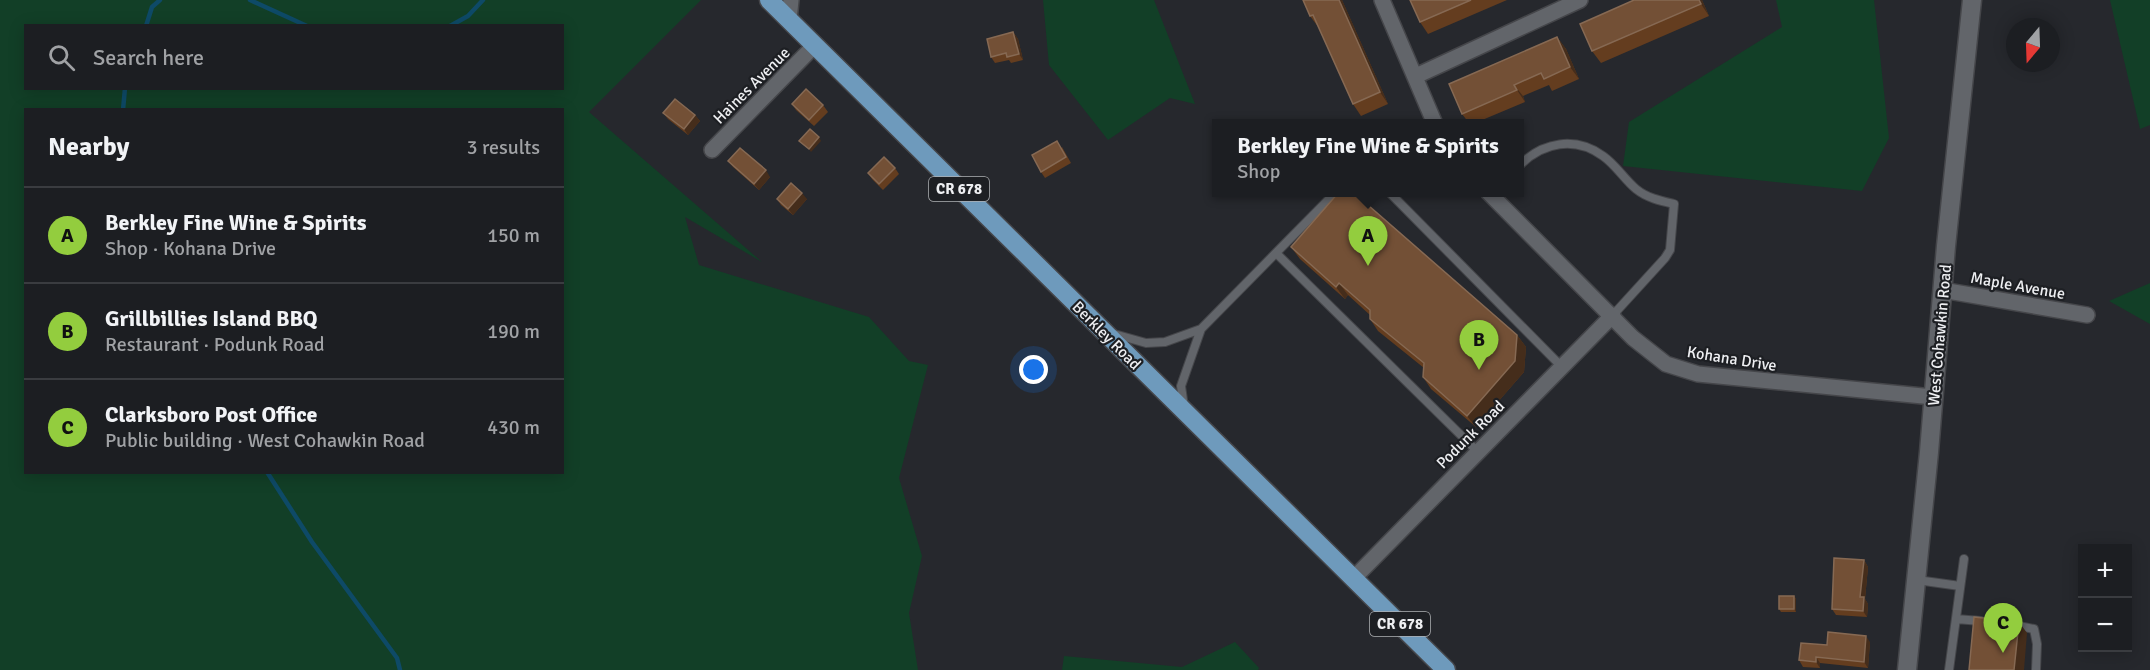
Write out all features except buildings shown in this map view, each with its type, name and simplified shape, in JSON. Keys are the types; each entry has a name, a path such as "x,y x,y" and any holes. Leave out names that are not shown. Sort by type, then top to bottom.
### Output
{"main road":[{"name":"Berkley Road","path":"768,0 1446,670"},
{"name":"West Cohawkin Road","path":"1907,670 1972,0"}],"street":[{"path":"789,20 791,0"},
{"path":"1382,0 1433,119"},
{"path":"1416,76 1580,0"},
{"name":"Haines Avenue","path":"712,150 815,45"},
{"name":"Kohana Drive","path":"1493,197 1634,338 1666,364 1698,374 1933,397"},
{"name":"Maple Avenue","path":"1942,291 2087,315"},
{"name":"Podunk Road","path":"1353,579 1613,315"}],"lane":[{"path":"1524,161 1531,154 1555,144 1580,147 1605,157 1636,189 1648,197 1674,204 1670,250 1613,315"},
{"path":"1186,414 1181,386 1201,329 1331,197"},
{"path":"1394,197 1562,367"},
{"path":"1276,253 1478,452"},
{"path":"1104,332 1146,342 1165,342 1201,329"},
{"path":"1949,670 1964,560"},
{"path":"1916,579 1960,586"},
{"path":"1956,619 1987,622"},
{"path":"2008,624 2034,630 2037,644 2036,670"}],"green space":[{"path":"0,0 701,0 589,112 762,262 685,217 699,265 869,317 909,361 928,365 899,478 922,556 909,613 918,670 0,670"},
{"path":"1043,0 1154,0 1195,104 1170,98 1108,140 1049,65"},
{"path":"1776,0 1874,0 1889,138 1862,191 1623,166 1629,122 1782,27"},
{"path":"2110,0 2150,0 2150,125 2140,129"},
{"path":"2150,283 2150,324 2109,301"},
{"path":"1235,642 1259,668 1258,670 1062,670 1064,656 1182,667"}],"waterway":[{"path":"147,24 152,7 160,0"},
{"path":"250,0 303,24"},
{"path":"454,24 468,16 483,0"},
{"path":"123,108 125,90"},
{"path":"268,474 312,542 397,658 400,670"}],"place":[{"name":"Berkley Fine Wine & Spirits","path":"1368,266"},
{"name":"Grillbillies Island BBQ","path":"1479,370"},
{"name":"Clarksboro Post Office","path":"2003,653"}]}
